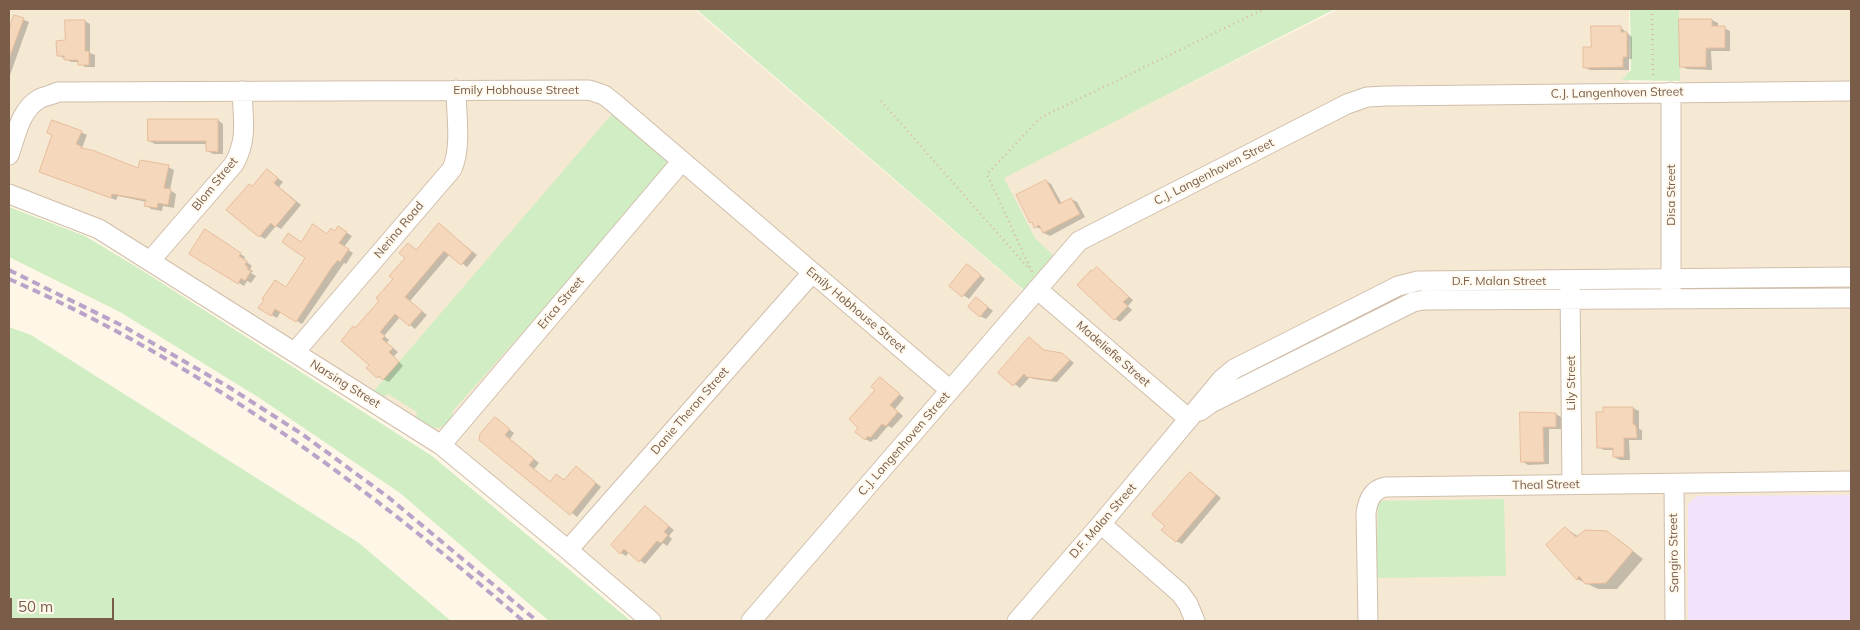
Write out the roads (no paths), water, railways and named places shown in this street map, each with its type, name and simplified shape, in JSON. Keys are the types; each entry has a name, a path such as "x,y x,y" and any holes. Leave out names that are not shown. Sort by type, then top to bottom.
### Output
{"street":[{"name":"Nerina Road","path":"295,352 452,168 456,160 457,147 456,90"},
{"name":"Emily Hobhouse Street","path":"9,155 20,123 27,110 40,99 58,92 589,90 604,95 950,390"},
{"name":"Blom Street","path":"150,261 237,158 244,140 242,91"},
{"name":"C.J. Langenhoven Street","path":"750,621 1079,241 1355,101 1386,96 1851,91"},
{"name":"Disa Street","path":"1662,92 1671,298"},
{"name":"Erica Street","path":"441,445 682,161"},
{"name":"Narsing Street","path":"9,194 98,229 441,445 651,621"},
{"name":"Danie Theron Street","path":"568,550 812,272"},
{"name":"D.F. Malan Street","path":"1017,621 1101,524 1189,419 1214,386 1234,369 1404,284 1418,281 1851,277"},
{"name":"Lily Street","path":"1570,280 1572,485"},
{"path":"1404,284 1412,302"},
{"name":"Madeliefie Street","path":"1037,289 1189,419"},
{"name":"D.F. Malan Street","path":"1189,419 1211,402 1412,302 1424,300 1851,298"},
{"name":"Theal Street","path":"1368,621 1367,504 1371,496 1378,489 1385,486 1851,481"},
{"name":"Sangiro Street","path":"1674,484 1675,621"},
{"path":"1101,524 1180,593 1188,604 1195,621"}],"railway":[{"path":"9,270 121,325 227,386 302,434 388,497 537,621"},
{"path":"9,279 80,312 148,349 215,388 279,430 403,522 523,621"}]}
